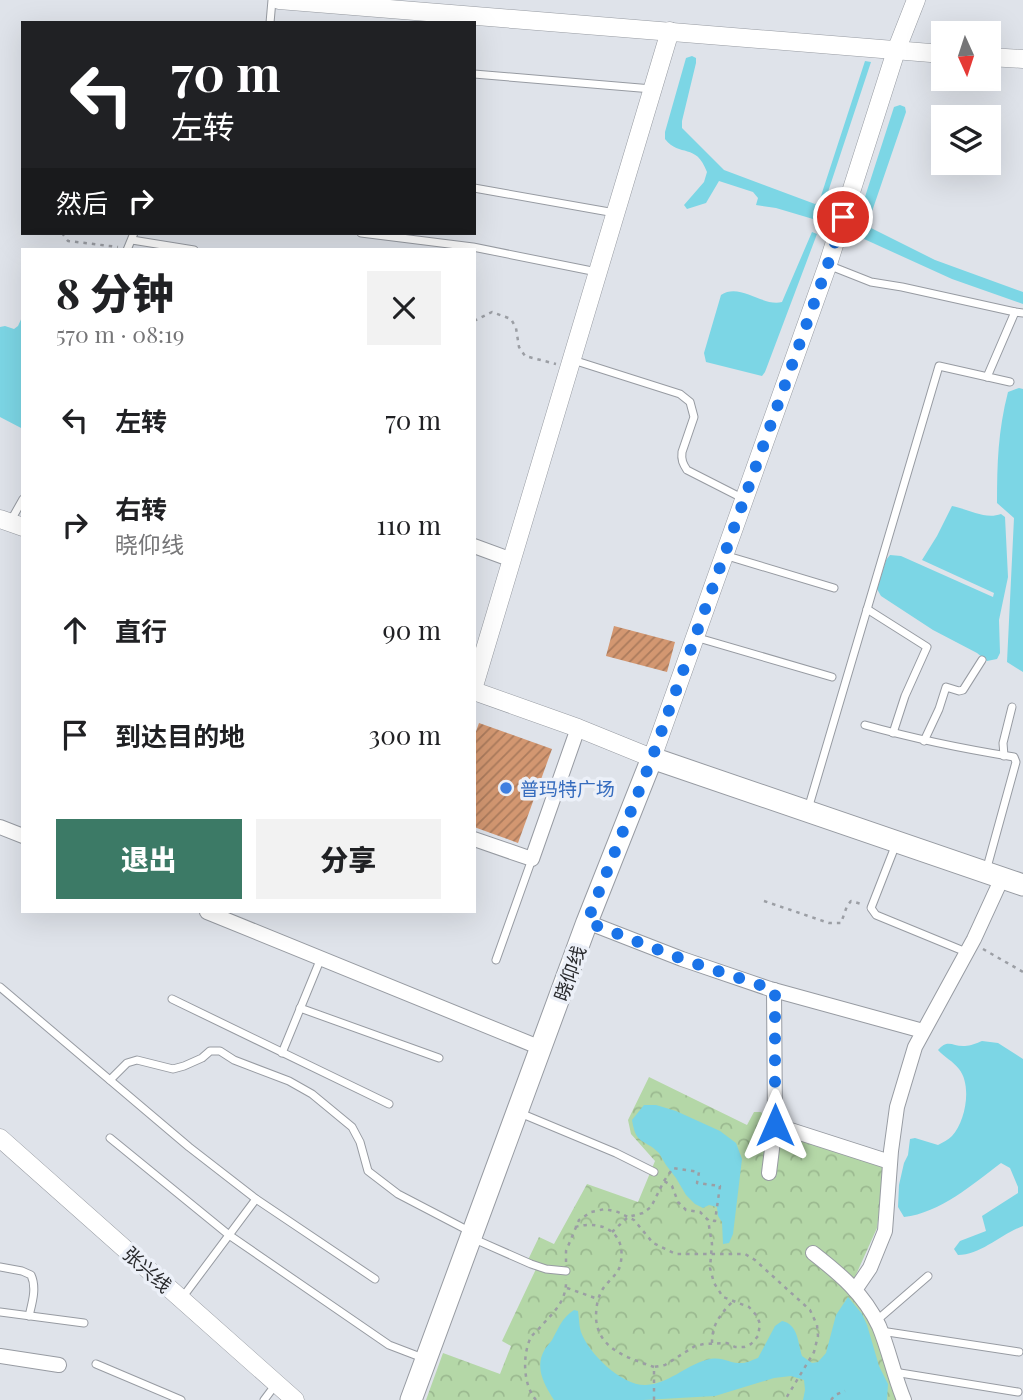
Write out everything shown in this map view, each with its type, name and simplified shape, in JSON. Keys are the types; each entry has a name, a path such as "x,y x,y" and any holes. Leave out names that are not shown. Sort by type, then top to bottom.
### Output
{"main road":[{"path":"652,758 1023,885"},
{"name":"晓仰线","path":"411,1400 587,922 652,758"}],"street":[{"path":"279,0 931,53"},
{"path":"476,689 652,758 828,264 896,51 916,0"},
{"path":"476,681 670,31"},
{"path":"1001,58 1023,60"},
{"path":"476,547 512,560"},
{"path":"476,840 532,859 578,727"},
{"path":"0,827 21,835"},
{"path":"855,1290 870,1268 885,1231 897,1107 915,1046 969,947 994,875"},
{"path":"209,913 541,1048"},
{"path":"587,922 682,959 775,990 923,1031"},
{"path":"769,1173 775,1125 775,990"},
{"path":"775,1125 890,1162"},
{"name":"张兴线","path":"0,1138 295,1400"},
{"path":"813,1253 841,1274 855,1290 878,1326 904,1400"},
{"path":"0,1356 59,1365"}],"lane":[{"path":"270,21 272,0"},
{"path":"476,74 653,89"},
{"path":"476,188 616,213"},
{"path":"377,235 473,247 598,272"},
{"path":"133,236 185,248"},
{"path":"828,264 871,282 902,286 1019,313 987,377"},
{"path":"571,363 680,394 690,402 694,417 682,452 683,465 687,470 744,499"},
{"path":"807,810 939,366 1010,382"},
{"path":"11,523 21,503"},
{"path":"724,555 834,588"},
{"path":"867,609 927,647 905,696 893,733"},
{"path":"695,637 832,677"},
{"path":"924,741 947,687 963,690 982,660"},
{"path":"1004,756 1003,743 1012,707"},
{"path":"865,725 924,741 1014,757 1016,762 994,875"},
{"path":"897,841 871,908 876,915 969,947"},
{"path":"496,960 532,859"},
{"path":"282,1052 321,958"},
{"path":"0,987 189,1147 256,1199 375,1279"},
{"path":"172,999 389,1104"},
{"path":"300,1008 439,1058"},
{"path":"110,1080 127,1063 137,1060 173,1069 202,1058 210,1051 220,1051 234,1060 289,1081 312,1094 352,1127 360,1142 368,1171 398,1194 472,1236 531,1264 566,1271"},
{"path":"517,1112 616,1153 653,1172"},
{"path":"110,1138 229,1234 388,1345 426,1359"},
{"path":"181,1299 256,1199"},
{"path":"0,1267 31,1275 34,1289 29,1316"},
{"path":"878,1326 928,1276"},
{"path":"0,1312 84,1323"},
{"path":"878,1326 1019,1352"},
{"path":"96,1364 181,1400"},
{"path":"894,1372 1018,1392"},
{"path":"264,1400 276,1383"}],"path":[{"path":"64,235 68,241 120,248"},
{"path":"476,320 492,312 511,319 516,328 519,347 525,356 571,363"},
{"path":"764,901 829,923 841,922 851,901 871,908"},
{"path":"969,947 1023,972"},
{"path":"612,1232 628,1217 643,1213 652,1206 673,1168 699,1172 697,1183 720,1186 715,1221 708,1220"},
{"path":"575,1227 596,1225 608,1228 620,1243 617,1273 600,1294 596,1308 597,1324 606,1344 621,1355 654,1367 665,1365 695,1346 727,1343 744,1347 751,1344 758,1336 760,1324 749,1307 723,1297 714,1283 710,1268 712,1244 708,1220 700,1212 686,1210 678,1202 671,1186 653,1172"},
{"path":"536,1400 531,1394 526,1377 525,1362 531,1336 557,1310 565,1295 566,1251 579,1220 591,1212 605,1209 634,1220 653,1243 676,1254 745,1254 810,1310 817,1325 818,1336 814,1352 785,1400"},
{"path":"567,1288 598,1299"},
{"path":"712,1344 714,1325 733,1301"},
{"path":"654,1367 654,1400"},
{"path":"831,1400 845,1391"},
{"path":"789,1394 791,1400"}],"green space":[{"path":"649,1077 747,1125 754,1112 761,1112 770,1123 767,1130 885,1165 877,1228 855,1277 852,1292 876,1328 899,1400 426,1400 443,1353 500,1374 511,1346 502,1341 536,1269 526,1264 539,1237 554,1244 587,1184 638,1202 655,1161 631,1134 628,1120"}],"water":[{"path":"686,58 696,58 696,63 682,128 724,170 815,204 819,202 865,61 871,62 824,204 829,214 826,222 820,224 813,219 776,208 756,205 758,198 753,192 719,181 706,203 687,209 684,205 704,182 707,172 703,163 693,153 671,145 665,139 665,132"},
{"path":"894,107 905,107 906,112 867,226 935,260 1023,292 1023,304 952,279 853,234"},
{"path":"812,232 817,234 762,376 706,362 704,353 721,295 736,291 774,303 782,302"},
{"path":"21,319 21,428 0,417 0,327 14,329"},
{"path":"1023,389 1023,672 1007,662 1014,518 997,503 1002,420 1008,392"},
{"path":"952,506 983,515 1001,514 1005,517 1008,577 999,620 1000,653 997,659 987,661 933,630 881,596 877,589 890,555 901,556 993,597 994,593 922,560"},
{"path":"982,1041 998,1043 1023,1059 1023,1226 975,1252 958,1255 954,1249 960,1241 986,1231 982,1216 1018,1193 1010,1168 1001,1163 943,1204 904,1217 898,1207 899,1185 910,1139 938,1145 952,1136 964,1112 966,1093 963,1076 957,1066 938,1050 945,1044 967,1046"},
{"path":"644,1105 656,1105 676,1111 720,1131 736,1143 742,1159 733,1234 729,1243 723,1244 722,1222 717,1207 709,1205 703,1208 695,1204 686,1195 659,1153 638,1138 632,1120"},
{"path":"848,1297 867,1325 879,1366 888,1384 887,1400 803,1400 804,1380 791,1376 774,1378 715,1396 643,1400 554,1400 540,1369 545,1349 563,1320 574,1310 578,1311 580,1330 591,1350 617,1374 637,1384 662,1382 698,1363 712,1359 743,1363 758,1358 775,1326 782,1321 794,1330 802,1356 812,1363 818,1362 826,1353 836,1315"}],"building":[{"path":"614,626 675,642 667,672 606,656"},
{"name":"普玛特广场","path":"479,723 552,749 518,843 476,828 476,731"}],"place":[{"name":"普玛特广场","path":"506,788"}],"route":[{"path":"775,1125 775,990 682,959 587,922 652,758 843,217"}]}
